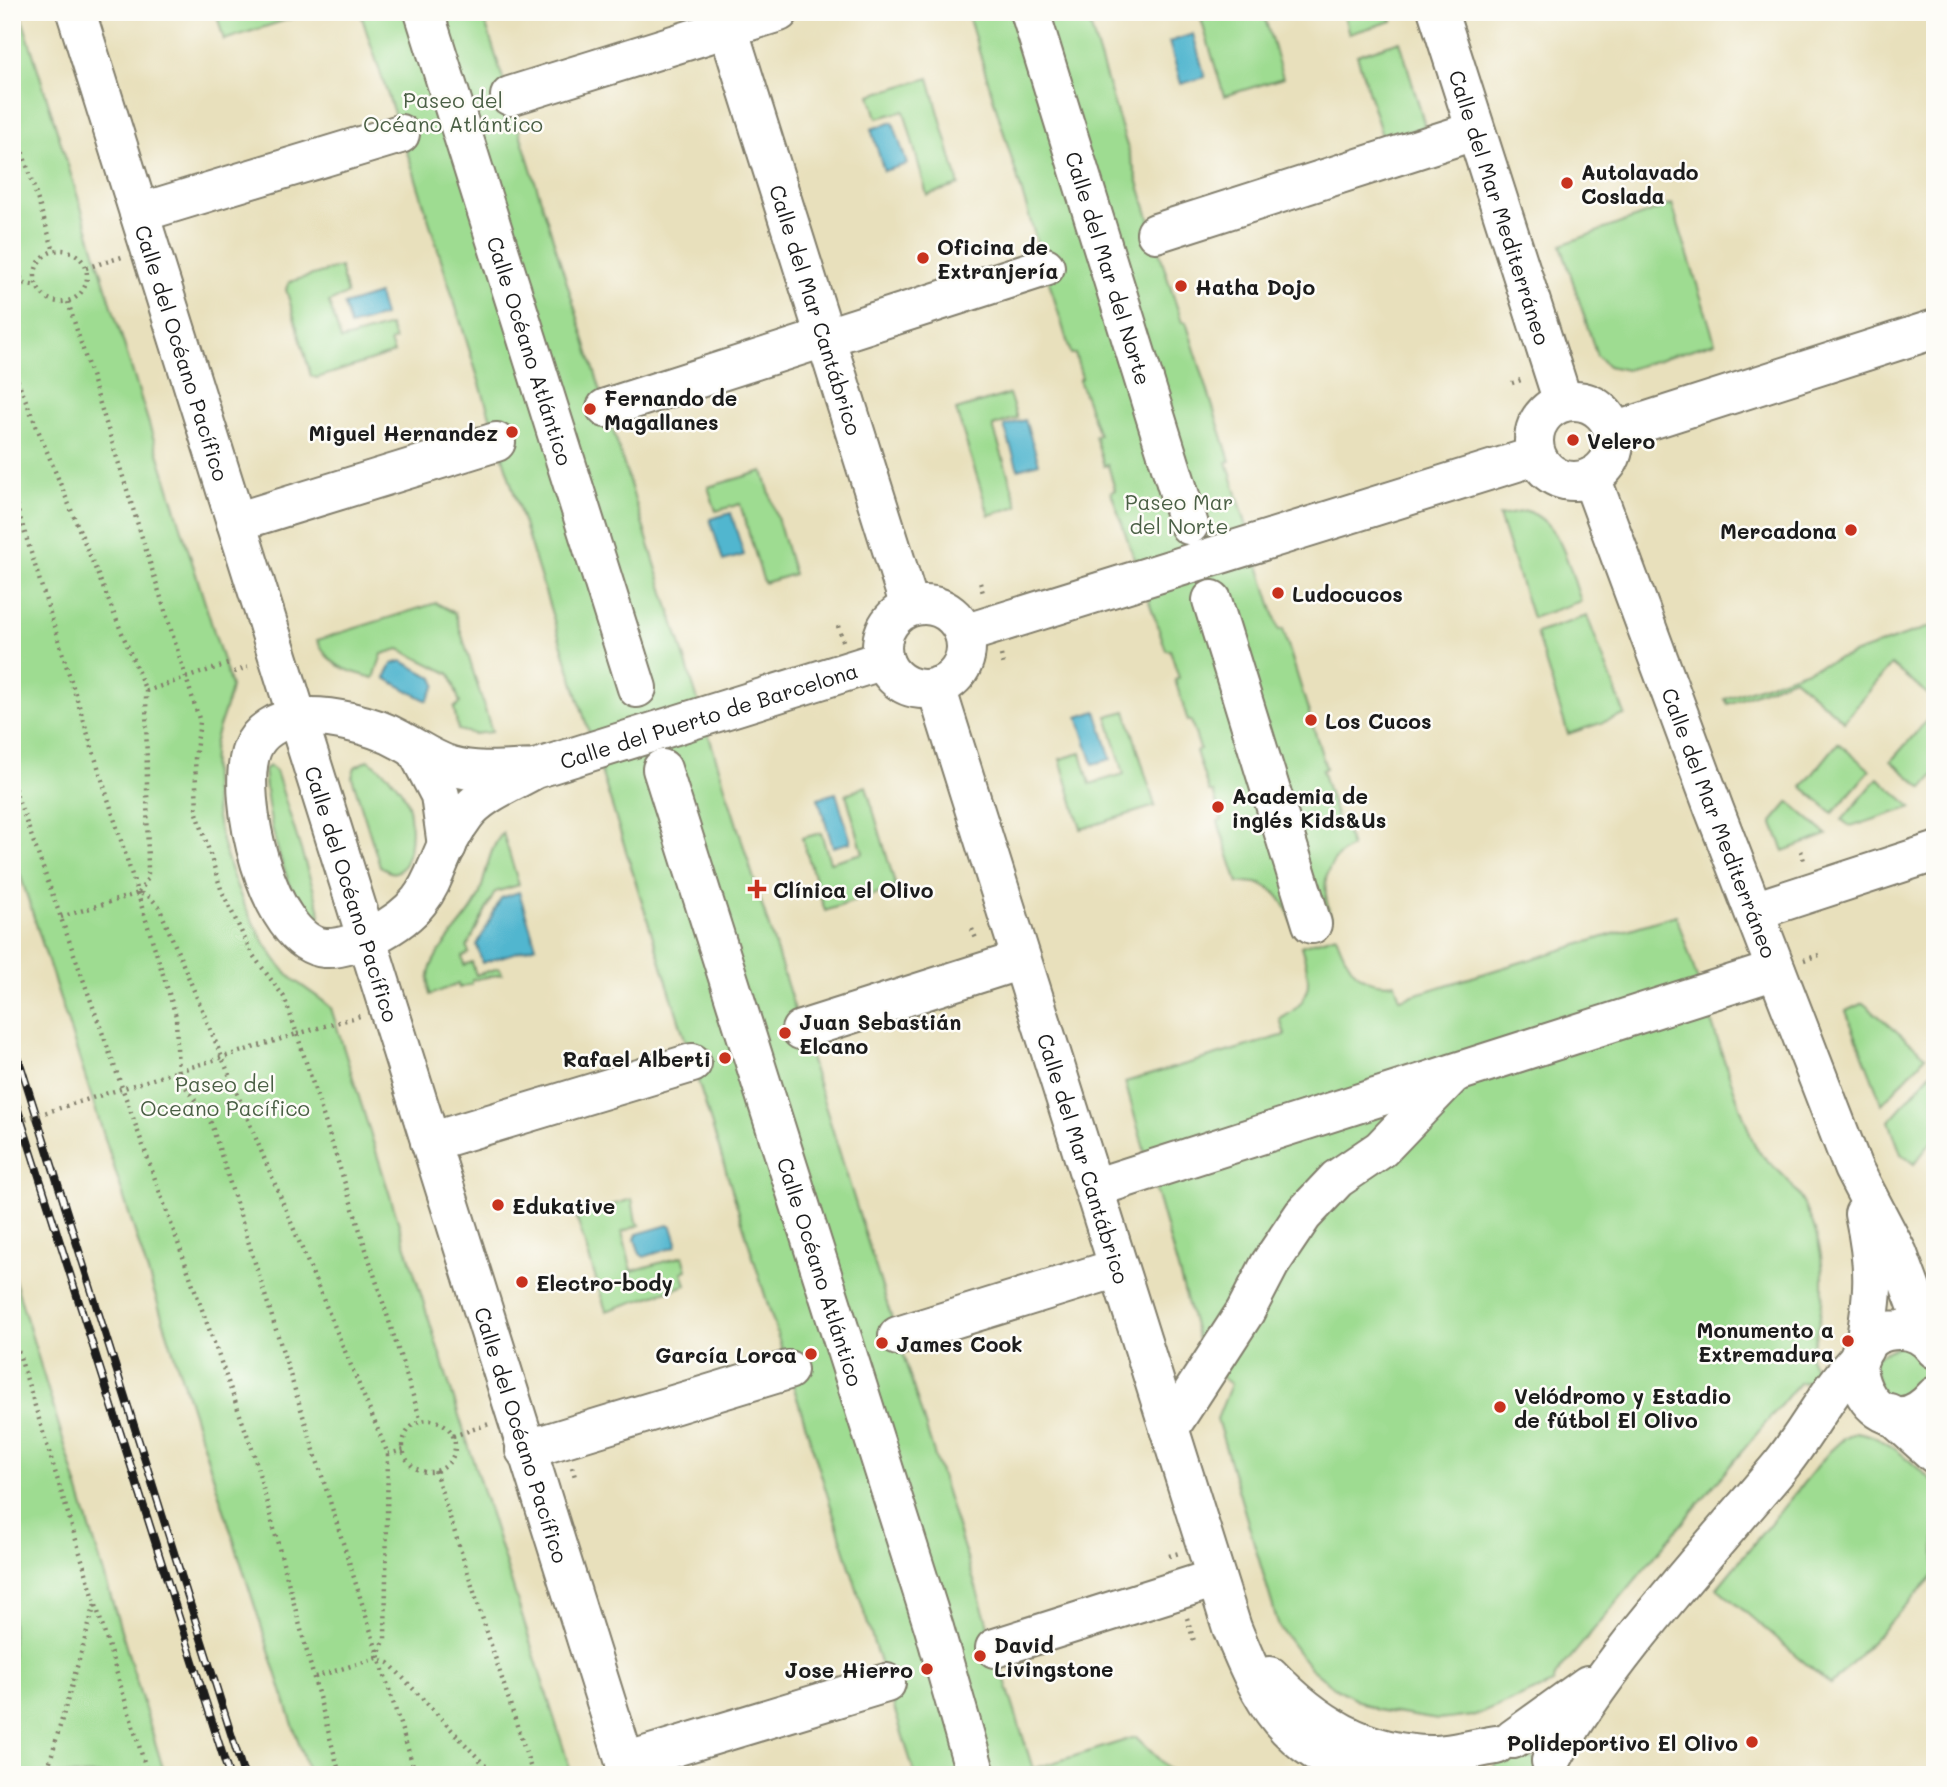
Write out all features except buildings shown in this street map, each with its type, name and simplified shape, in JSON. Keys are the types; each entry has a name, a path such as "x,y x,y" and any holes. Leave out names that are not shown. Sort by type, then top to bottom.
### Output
{"street":[{"name":"Calle del Océano Pacífico","path":"76,12 627,1769"},
{"name":"Calle Océano Atlántico","path":"424,12 637,688"},
{"path":"510,96 725,20 779,12"},
{"name":"Calle del Mar del Norte","path":"1030,12 1189,525"},
{"name":"Calle del Mar Mediterráneo","path":"1438,12 1563,402"},
{"name":"Calle del Mar Cantábrico","path":"725,20 910,607"},
{"path":"1156,233 1474,131"},
{"path":"139,213 400,134"},
{"path":"606,408 1045,267"},
{"path":"1613,432 1935,329"},
{"path":"1563,402 1587,403 1598,409 1613,432 1613,447 1609,459 1591,477 1566,480 1554,476 1536,456 1533,440 1535,428 1551,407 1563,402"},
{"path":"236,522 496,442"},
{"path":"964,635 1536,456"},
{"name":"Calle del Mar Mediterráneo","path":"1591,477 1853,1168 1898,1254 1933,1346"},
{"path":"1212,600 1312,924"},
{"path":"910,607 936,607 948,613 964,635 963,662 947,682 936,687"},
{"name":"Calle del Puerto de Barcelona","path":"910,607 899,613 884,634 884,660 900,681 911,687 936,687"},
{"name":"Calle del Puerto de Barcelona","path":"535,769 490,771 460,768 364,725 297,718 270,727 251,750 248,771 249,808 259,858 281,911 303,938 316,946 327,948 366,939 402,920 413,909 433,881 447,846 472,807 535,769 884,660"},
{"name":"Calle del Mar Cantábrico","path":"936,687 1232,1628 1258,1690 1283,1723 1302,1741 1333,1763 1367,1775"},
{"name":"Calle del Puerto de Barcelona","path":"417,751 440,794 447,846"},
{"name":"Calle Océano Atlántico","path":"662,769 934,1629 976,1775"},
{"path":"1754,911 1935,852"},
{"path":"801,1030 1021,960"},
{"path":"1094,1188 1776,970"},
{"path":"430,1142 692,1063"},
{"path":"1169,1429 1245,1312 1270,1264 1303,1214 1337,1179 1381,1149 1454,1073"},
{"name":"Calle del Mar Mediterráneo","path":"1853,1168 1874,1260 1872,1306 1862,1353 1859,1385 1882,1410"},
{"path":"898,1336 1118,1268"},
{"path":"1553,1768 1566,1734 1633,1644 1786,1458 1833,1387 1862,1353 1884,1333 1896,1330 1909,1330 1933,1346"},
{"path":"525,1450 788,1370"},
{"path":"1786,1458 1827,1421 1849,1411 1915,1412 1935,1396"},
{"path":"1882,1410 1935,1454"},
{"path":"995,1648 1216,1578"},
{"name":"Calle del Mar Cantábrico","path":"1232,1628 1271,1678 1341,1735 1383,1748 1432,1755 1495,1753"},
{"path":"1495,1753 1591,1682 1633,1644"},
{"path":"627,1769 886,1683"},
{"path":"1495,1753 1535,1744 1553,1768"},
{"name":"Calle del Mar Cantábrico","path":"1382,1775 1432,1755"}],"path":[{"path":"12,119 54,251"},
{"path":"54,251 70,251 83,261 86,285 75,298 60,303 46,298 37,286 36,269 40,261 54,251"},
{"path":"12,266 25,284 37,286"},
{"path":"12,367 146,691 148,878 139,893"},
{"path":"12,492 177,1016 178,1076 211,1123 377,1658 416,1775"},
{"path":"146,691 231,663"},
{"path":"12,782 253,1451 340,1775"},
{"path":"61,918 139,893 150,897 159,907 388,1454 385,1639 377,1658"},
{"path":"12,1123 298,1034"},
{"path":"12,1331 148,1775"},
{"path":"429,1420 443,1424 453,1436 454,1453 450,1461 435,1471 419,1469 406,1458 404,1450 405,1436 415,1424 429,1420"},
{"path":"388,1454 404,1450"},
{"path":"435,1471 533,1775"},
{"path":"46,1775 95,1602"},
{"path":"315,1677 377,1658 389,1662 494,1775"},
{"path":"12,1732 13,1775"}],"green space":[{"name":"Paseo del Oceano Pacífico","path":"12,12 20,12 231,686 213,752 216,809 229,866 252,920 282,968 331,1008 572,1775 309,1775 12,849"},
{"path":"216,12 311,12 224,40"},
{"name":"Paseo del Océano Atlántico","path":"360,12 482,12 1033,1769 1136,1737 1175,1775 915,1775 414,173"},
{"name":"Paseo Mar del Norte","path":"967,12 1086,12 1169,283 1182,322 1186,322 1230,461 1227,462 1279,630 1283,629 1326,768 1322,770 1339,825 1344,825 1351,847 1334,861 1326,878 1326,897 1331,918 1295,929 1287,909 1276,893 1260,884 1238,883 1218,822 1222,820 1213,792 1209,792 1196,751 1200,749 1175,680 1179,678 1170,650 1166,650 1111,492 1115,490 1108,465 1104,466 1095,436 1099,435 1079,380 1082,378 1075,354 1071,354"},
{"path":"1199,12 1263,12 1283,78 1224,96"},
{"path":"1343,12 1390,12 1392,21 1349,34"},
{"path":"1400,41 1424,127 1383,139 1357,55"},
{"path":"929,78 959,185 927,195 904,111 877,118 870,95"},
{"path":"1672,204 1715,342 1626,370 1608,366 1597,356 1561,245"},
{"path":"340,267 347,294 329,302 341,340 390,326 395,340 390,342 394,353 317,378 311,376 286,289 289,282"},
{"path":"1009,394 1017,418 993,426 1018,506 989,515 956,410"},
{"path":"763,471 794,574 764,583 740,504 716,511 708,487"},
{"path":"1527,511 1539,517 1556,536 1563,548 1581,601 1532,618 1499,516"},
{"path":"436,603 455,613 492,732 474,734 458,730 454,708 460,703 450,674 399,649 382,654 374,678 347,670 333,662 317,640"},
{"path":"1587,616 1625,715 1568,734 1536,633"},
{"path":"1935,625 1935,691 1930,696 1891,665 1844,721 1794,678 1728,704 1725,699"},
{"path":"1126,711 1155,806 1081,829 1060,759 1081,753 1090,784 1124,774 1107,716"},
{"path":"1928,719 1935,724 1935,774 1923,788 1891,761"},
{"path":"1838,743 1870,770 1833,813 1802,787"},
{"path":"368,760 394,781 409,808 409,850 406,862 400,870 391,872 380,866 352,777 355,767"},
{"path":"270,766 276,771 319,907 320,917 315,921 306,917 276,845 268,808 264,769"},
{"path":"1878,778 1912,807 1851,827 1842,820"},
{"path":"866,786 896,887 825,911 802,838 821,833 830,862 863,853 846,794"},
{"path":"1789,802 1827,835 1784,851 1772,822"},
{"path":"503,833 519,885 495,892 467,947 469,953 462,957 464,965 472,962 476,975 499,968 502,974 472,980 472,984 459,988 458,984 430,995 428,981 431,968 437,955 478,898 490,855"},
{"name":"Velódromo y Estadio de fútbol El Olivo","path":"1676,915 1754,1144 1786,1178 1813,1223 1819,1245 1823,1289 1821,1312 1809,1356 1816,1370 1812,1381 1799,1383 1556,1675 1553,1684 1474,1716 1438,1720 1376,1710 1332,1686 1310,1668 1279,1627 1217,1419 1231,1384 1200,1362 1203,1358 1125,1082 1285,1035 1280,1019 1299,1005 1307,988 1307,969 1301,946 1336,935 1356,972 1372,982 1395,983 1400,999"},
{"path":"1863,1003 1926,1056 1882,1104 1846,1011"},
{"path":"1935,1068 1935,1138 1914,1164 1901,1154 1889,1121"},
{"path":"632,1199 636,1222 640,1225 622,1232 632,1271 683,1256 687,1270 682,1272 686,1285 606,1311 576,1216"},
{"path":"12,1271 165,1775 12,1775"},
{"path":"1903,1343 1923,1361 1925,1372 1921,1386 1898,1399 1881,1393 1872,1359"},
{"path":"1856,1432 1889,1445 1935,1483 1935,1574 1831,1685 1717,1588 1829,1452 1843,1439"},
{"path":"1524,1753 1536,1761 1540,1775 1491,1775 1497,1760"}],"water":[{"path":"1193,34 1205,77 1181,84 1169,42"},
{"path":"893,122 907,164 884,171 871,129"},
{"path":"378,294 384,316 350,326 344,305"},
{"path":"1025,420 1039,463 1018,469 1004,426"},
{"path":"731,513 744,555 723,561 710,519"},
{"path":"402,661 433,678 436,685 427,701 385,678 392,664"},
{"path":"1096,711 1111,759 1093,764 1078,717"},
{"path":"836,793 851,842 833,847 818,798"},
{"path":"519,892 536,946 482,963 477,945 501,898"},
{"path":"668,1225 672,1227 677,1243 675,1247 644,1257 640,1254 635,1239 637,1234"}],"railway":[{"path":"12,1038 244,1775"},
{"path":"12,1091 229,1775"}],"place":[{"name":"Autolavado Coslada","path":"1567,183"},
{"name":"Oficina de Extranjería","path":"923,258"},
{"name":"Hatha Dojo","path":"1181,286"},
{"name":"Fernando de Magallanes","path":"590,409"},
{"name":"Miguel Hernandez","path":"512,432"},
{"name":"Velero","path":"1573,440"},
{"name":"Mercadona","path":"1851,530"},
{"name":"Ludocucos","path":"1278,593"},
{"name":"Los Cucos","path":"1311,720"},
{"name":"Academia de inglés Kids&Us","path":"1218,807"},
{"name":"Clínica el Olivo","path":"757,889"},
{"name":"Juan Sebastián Elcano","path":"785,1033"},
{"name":"Rafael Alberti","path":"725,1058"},
{"name":"Edukative","path":"498,1205"},
{"name":"Electro-body","path":"522,1282"},
{"name":"Monumento a Extremadura","path":"1848,1341"},
{"name":"James Cook","path":"882,1343"},
{"name":"García Lorca","path":"811,1354"},
{"name":"Velódromo y Estadio de fútbol El Olivo","path":"1500,1407"},
{"name":"David Livingstone","path":"980,1656"},
{"name":"Jose Hierro","path":"927,1669"},
{"name":"Polideportivo El Olivo","path":"1752,1742"}]}
